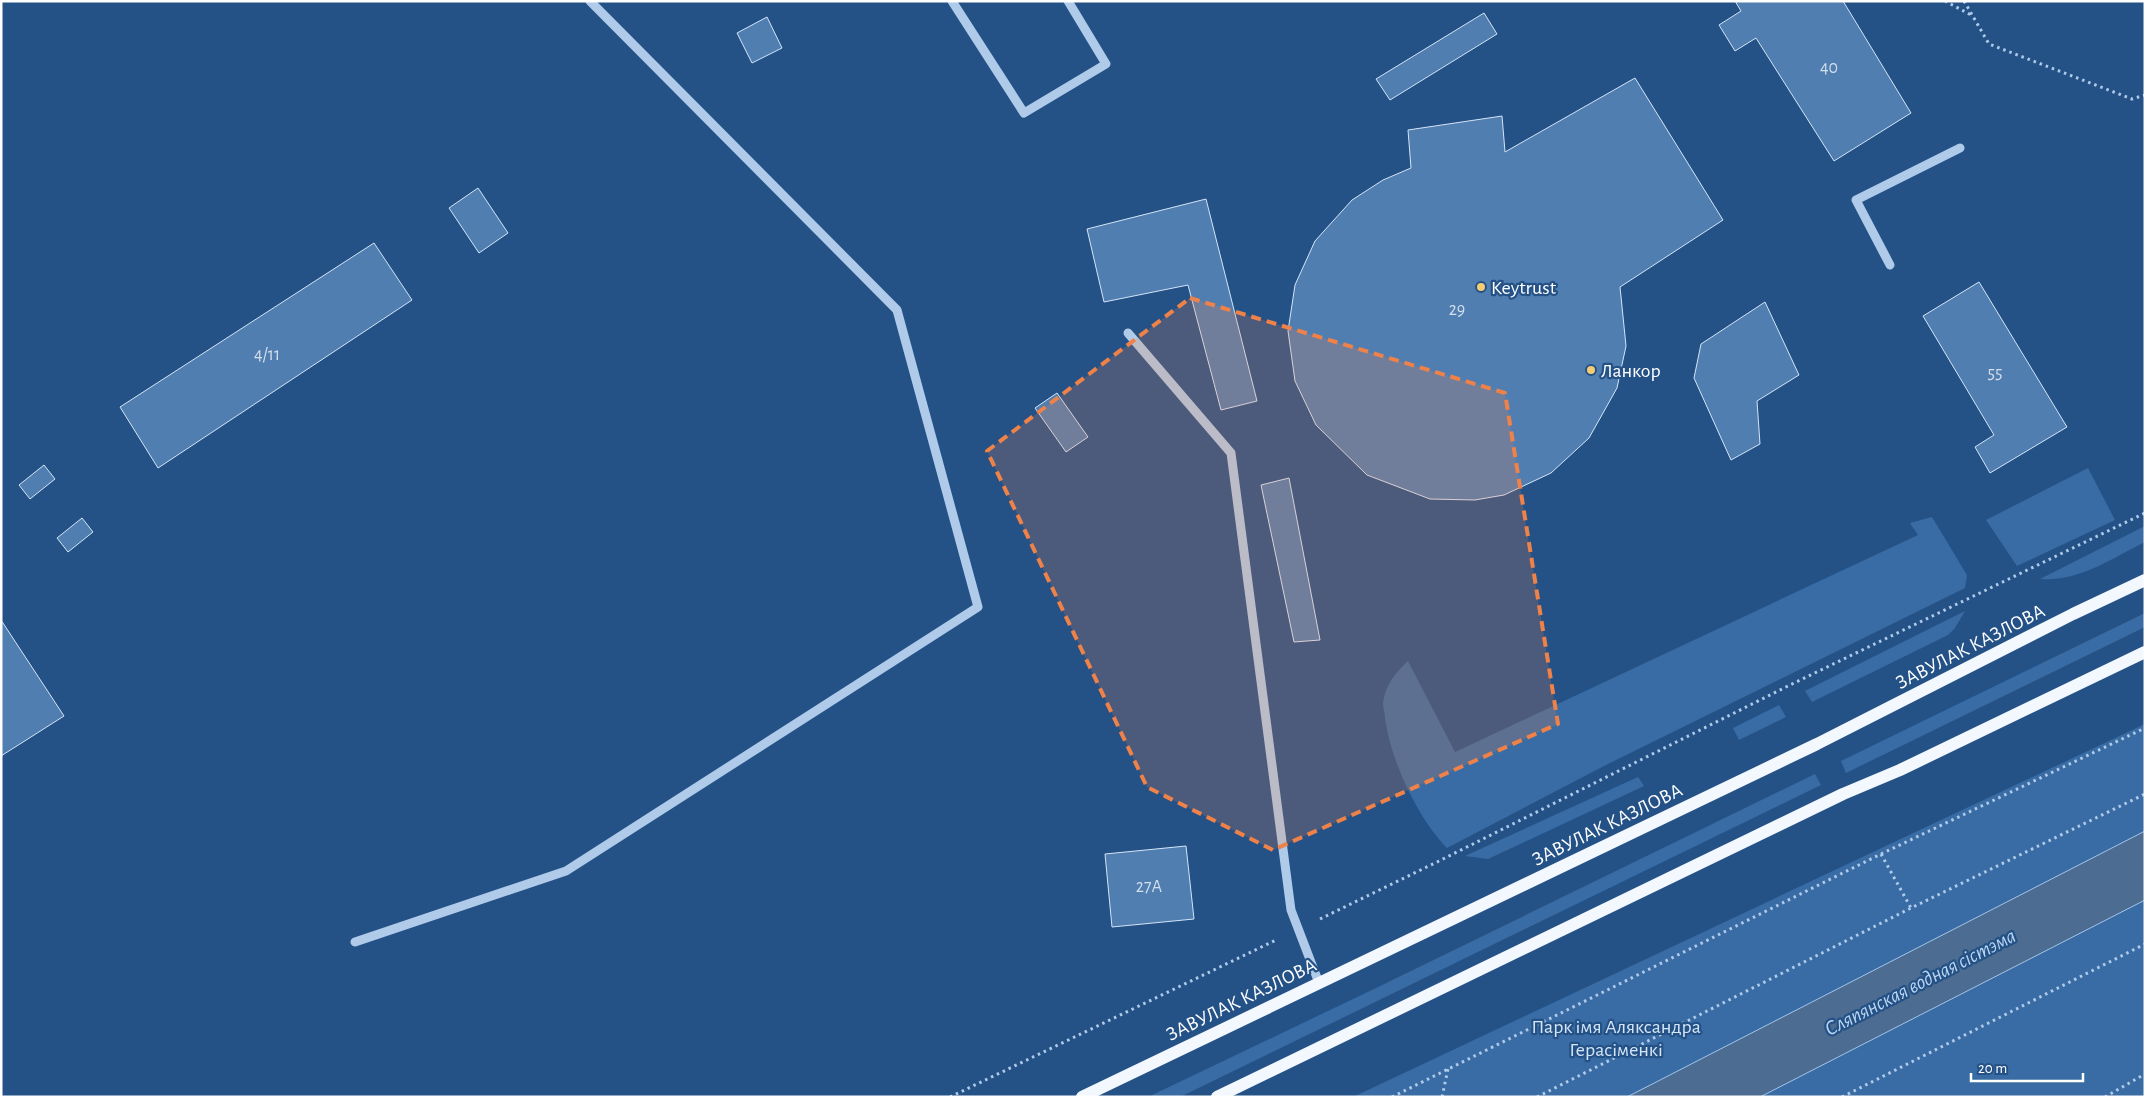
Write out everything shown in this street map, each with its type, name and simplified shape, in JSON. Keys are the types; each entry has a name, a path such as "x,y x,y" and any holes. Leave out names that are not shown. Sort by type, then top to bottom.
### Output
{"main road":[{"name":"ЗАВУЛАК КАЗЛОВА","path":"1082,1097 1817,744 2073,614 2145,580"},
{"path":"1217,1097 1834,798 1900,770 2145,652"}],"lane":[{"path":"355,942 566,871 978,607 897,310 590,1"},
{"path":"952,1 1024,113 1106,64 1068,1"},
{"path":"1890,265 1856,200 1960,148"},
{"path":"1128,333 1231,453 1291,910 1319,982"}],"path":[{"path":"1945,1 1972,16"},
{"path":"1964,1 1990,44 2132,99 2145,95"},
{"path":"950,1097 1439,861 1790,685 2145,513"},
{"path":"1392,1097 1881,854 2145,728"},
{"path":"1537,1097 1911,908 2145,794"},
{"path":"1881,854 1911,908"},
{"path":"1842,1097 2145,944"},
{"path":"1442,1097 1448,1069"},
{"path":"2106,1097 2145,1074"}],"highlighted area":[{"path":"1190,298 1505,393 1558,724 1273,850 1147,787 987,451"}],"green space":[{"path":"2088,468 2115,520 2017,566 1986,520"},
{"path":"1932,517 1967,575 1965,588 1604,766 1447,848 1425,821 1399,770 1388,735 1383,705 1386,690 1395,674 1408,661 1455,752 1918,535 1910,523"},
{"path":"2145,526 2145,542 2107,562 2068,577 2040,579"},
{"path":"1965,611 1955,628 1948,635 1812,702 1805,691"},
{"path":"2145,613 2145,627 1846,773 1841,761"},
{"path":"1779,705 1786,717 1739,740 1733,728"},
{"name":"Парк імя Аляксандра Герасіменкі","path":"2145,724 2145,831 1627,1097 1353,1097"},
{"path":"1815,774 1821,785 1180,1097 1148,1097 1374,989"},
{"path":"1638,777 1644,786 1488,859 1465,856"},
{"path":"2145,900 2145,1097 1760,1097 1805,1074"}],"water":[{"name":"Сляпянская водная сістэма","path":"2145,831 2145,900 1760,1097 1627,1097"}],"building":[{"path":"1735,1 1843,1 1911,113 1834,161 1756,38 1735,51 1719,25 1741,11"},
{"path":"1484,13 1497,34 1390,100 1376,79"},
{"path":"767,17 782,48 752,63 737,33"},
{"path":"1635,78 1723,220 1620,287 1626,346 1617,388 1589,438 1551,473 1504,495 1475,500 1430,499 1367,475 1316,425 1295,381 1288,331 1295,285 1315,241 1352,200 1383,180 1411,168 1408,130 1502,116 1505,152"},
{"path":"478,188 508,233 479,253 449,208"},
{"path":"1206,199 1257,401 1221,410 1188,285 1104,302 1087,229"},
{"path":"374,243 412,300 158,468 120,407"},
{"path":"1979,282 2067,427 1990,473 1975,447 1994,435 1923,316"},
{"path":"1765,302 1799,375 1757,401 1760,444 1731,460 1694,378 1701,344"},
{"path":"1057,393 1088,437 1066,452 1035,408"},
{"path":"44,465 55,479 30,499 19,485"},
{"path":"1289,478 1320,640 1294,642 1261,485"},
{"path":"82,518 93,532 68,552 57,538"},
{"path":"1,620 64,716 1,756"},
{"path":"1186,846 1194,919 1112,927 1105,854"}],"place":[{"name":"Keytrust","path":"1481,287"},
{"name":"Ланкор","path":"1591,370"}]}
